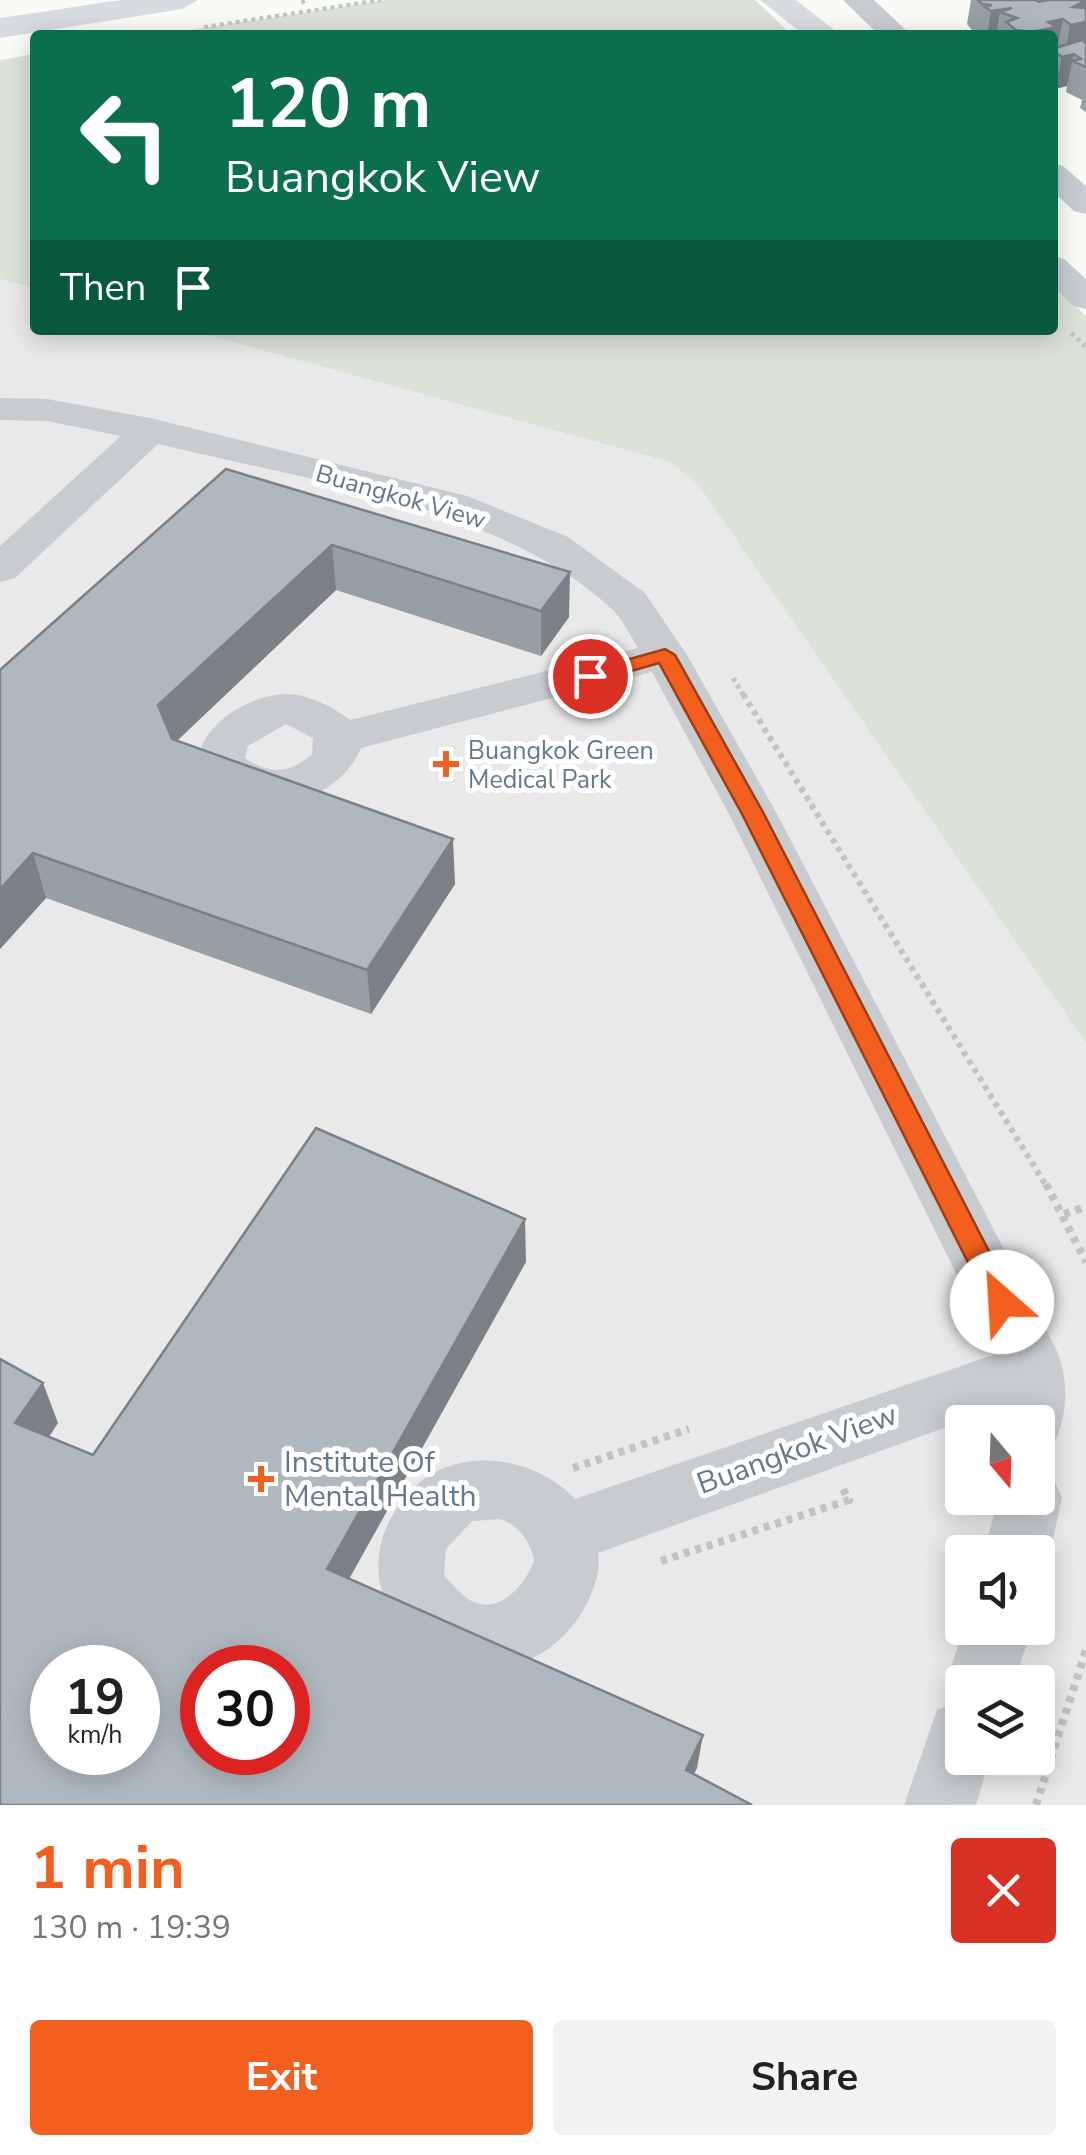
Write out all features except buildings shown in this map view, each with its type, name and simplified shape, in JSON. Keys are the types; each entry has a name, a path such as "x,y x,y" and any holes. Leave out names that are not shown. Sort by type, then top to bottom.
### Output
{"main road":[{"path":"0,3 20,0"},
{"path":"0,28 182,0"},
{"path":"776,0 818,30"}],"street":[{"path":"794,0 820,30"},
{"path":"856,0 890,30"},
{"path":"1058,160 1086,172"},
{"path":"1058,188 1076,231"},
{"path":"1058,272 1086,298"},
{"name":"Buangkok View","path":"0,409 47,410 150,430 453,506 554,546 630,602 665,655 753,814 1033,1395 562,1534"},
{"path":"0,569 150,430"},
{"path":"340,738 665,655"},
{"path":"940,1805 950,1775"}],"path":[{"path":"200,27 381,0"},
{"path":"1064,1214 1086,1207"},
{"path":"1036,1805 1086,1650"}],"shaded area":[{"path":"387,0 755,0 787,30 189,30"},
{"path":"30,55 30,287 0,279 0,60"},
{"name":"Buangkok Green Medical Park","path":"0,279 30,287 30,335 206,335 670,462 699,486 1086,1043 1086,1805 0,1805"},
{"path":"1058,290 1086,316 1086,1043 699,486 670,462 206,335 1058,335"}],"place":[{"name":"Buangkok Green Medical Park","path":"446,764"},
{"name":"Institute Of Mental Health","path":"261,1479"}],"route":[{"path":"590,676 665,655 753,814 1002,1302"}]}
